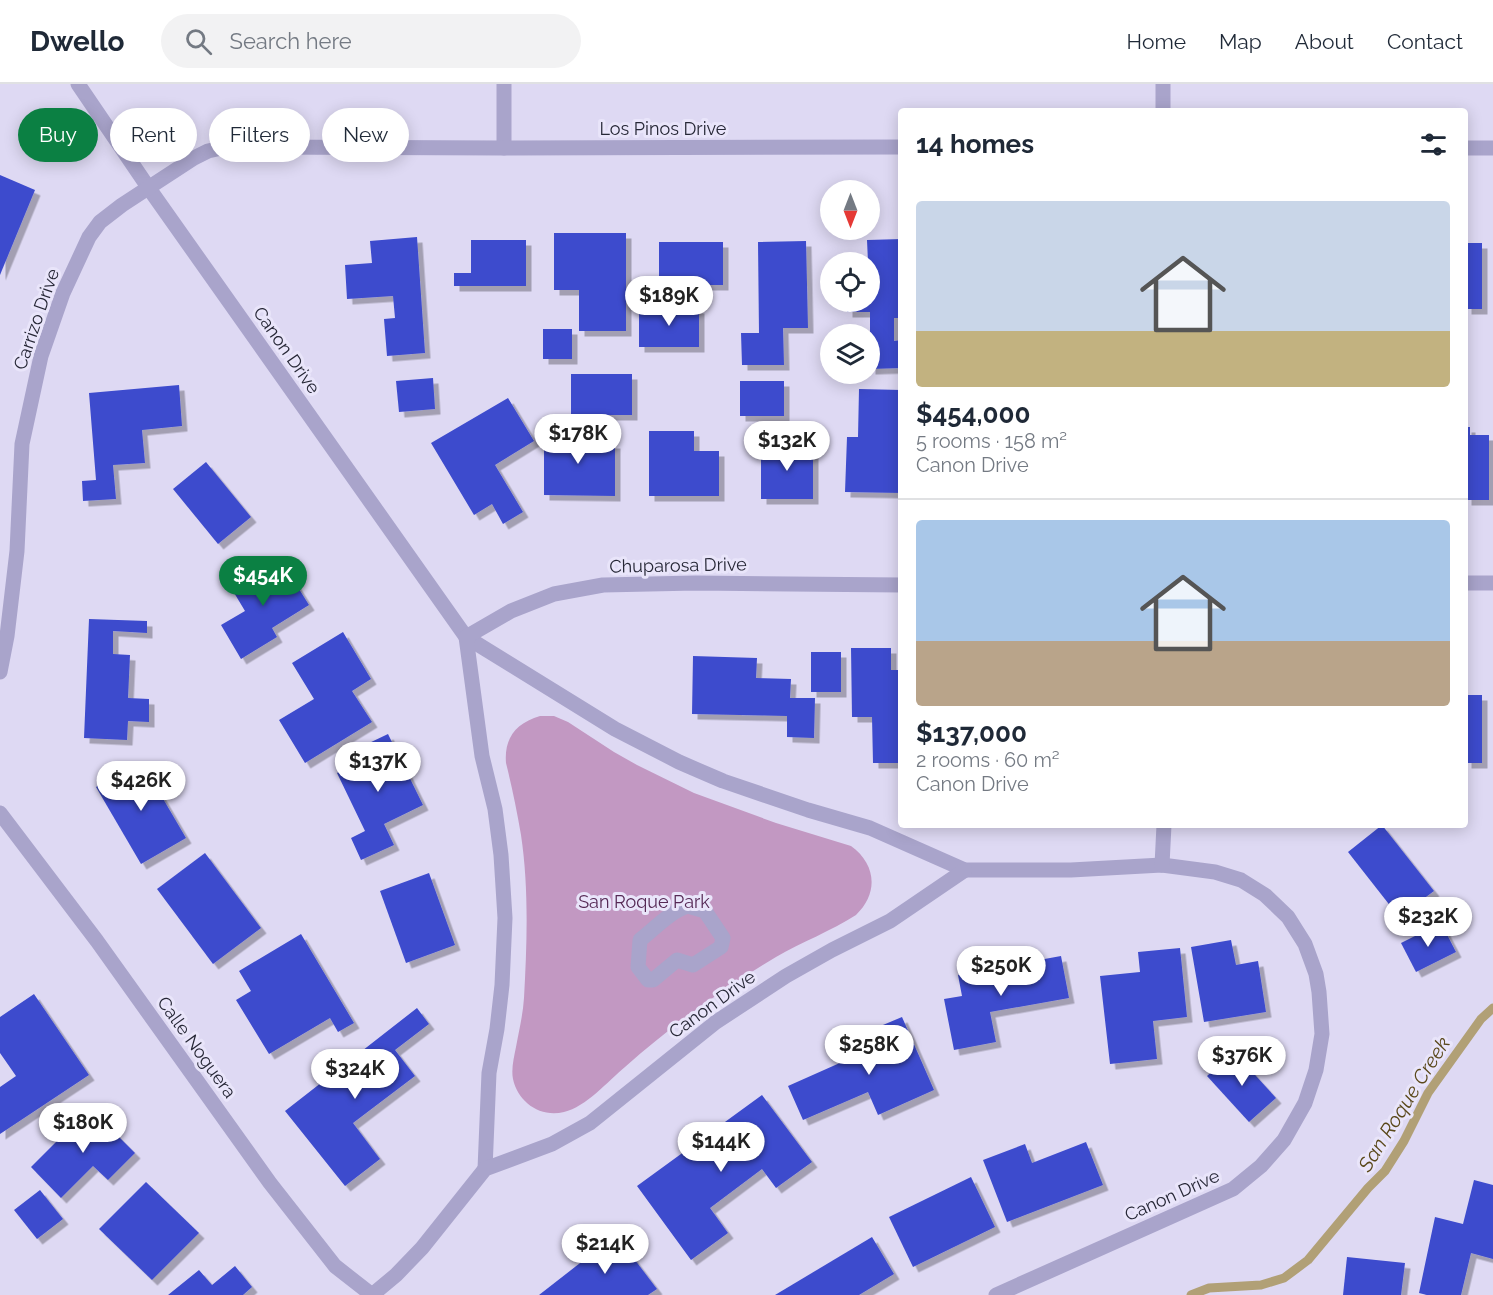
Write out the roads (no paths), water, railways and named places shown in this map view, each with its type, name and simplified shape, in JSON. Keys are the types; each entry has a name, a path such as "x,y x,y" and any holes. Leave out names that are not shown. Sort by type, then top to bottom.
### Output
{"street":[{"name":"Canon Drive","path":"78,84 148,187 466,637 615,729 679,762 808,810 870,828 965,870 1071,870 1162,865 1215,872 1241,880 1265,895 1288,917 1305,944 1316,974 1322,1034 1316,1070 1305,1103 1284,1140 1261,1166 1233,1189 996,1295"},
{"path":"504,84 504,148"},
{"path":"1163,84 1163,108"},
{"name":"Los Pinos Drive","path":"148,187 194,158 208,151 226,147 898,147"},
{"path":"1468,148 1493,148"},
{"name":"Carrizo Drive","path":"0,672 7,636 17,551 22,444 41,356 63,293 89,237 112,211 148,187"},
{"name":"Chuparosa Drive","path":"466,637 511,610 554,594 603,585 696,583 898,585"},
{"path":"1468,583 1493,583"},
{"name":"Canon Drive","path":"466,637 482,756 495,809 505,918 502,985 489,1073 485,1169 552,1144 590,1123 716,1022 786,976 890,921 965,870"},
{"name":"Calle Noguera","path":"0,813 97,941 270,1183 334,1266 372,1295"},
{"path":"1162,865 1164,828"},
{"path":"688,906 705,911 723,938 721,947 693,965 677,960 651,980 648,980 638,967 640,940 683,907 688,906"},
{"path":"372,1295 396,1275 422,1248 485,1169"}],"waterway":[{"name":"San Roque Creek","path":"1191,1295 1209,1288 1261,1285 1284,1278 1308,1260 1385,1171 1404,1141 1428,1093 1481,1019 1493,1008"}],"park label":[{"name":"San Roque Park","path":"644,901"}]}
